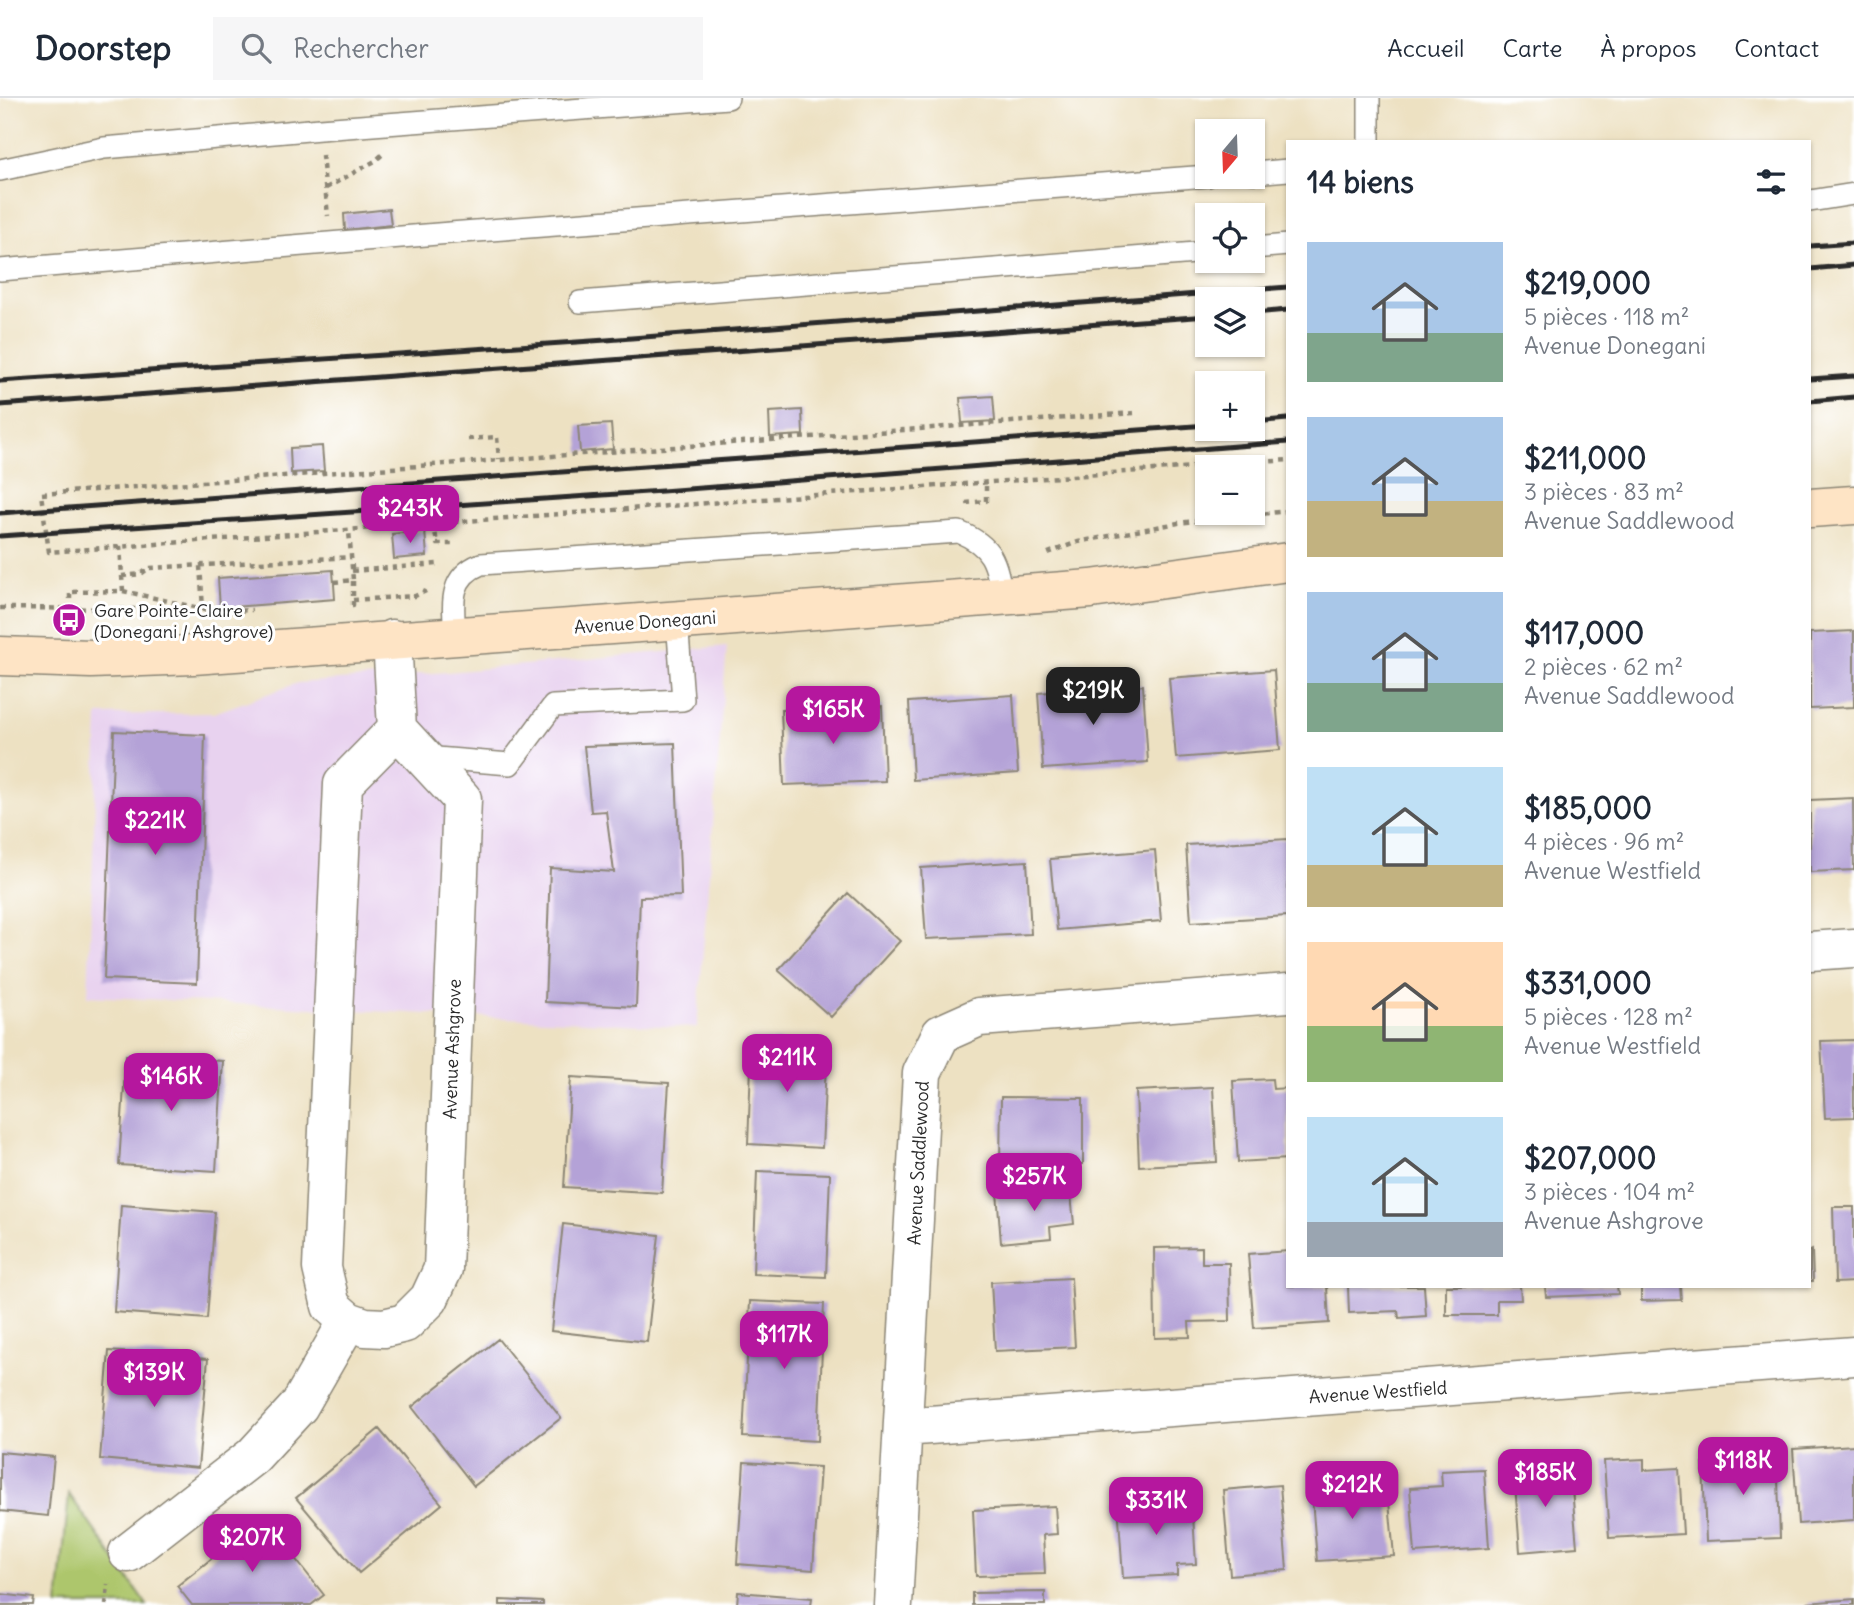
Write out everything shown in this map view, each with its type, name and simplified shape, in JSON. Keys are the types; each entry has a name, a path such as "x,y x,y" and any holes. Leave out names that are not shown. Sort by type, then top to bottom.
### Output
{"street":[{"path":"1811,508 1854,505"},
{"name":"Avenue Donegani","path":"0,656 91,659 193,655 677,620 1120,585 1286,562"},
{"path":"128,1553 253,1456 299,1406 348,1321 331,1306 322,1268 343,784 397,729 392,639"},
{"name":"Avenue Ashgrove","path":"348,1321 365,1327 384,1328 405,1323 429,1299 443,1269 462,799 397,729"},
{"path":"1811,951 1854,948"},
{"name":"Avenue Saddlewood","path":"893,1605 922,1073 941,1034 979,1017 1286,993"},
{"name":"Avenue Westfield","path":"903,1427 1854,1356"}],"lane":[{"path":"0,170 104,148 728,98"},
{"path":"1369,140 1370,98"},
{"path":"1265,172 1286,170"},
{"path":"0,270 1195,177"},
{"path":"1811,201 1854,194"},
{"path":"1265,247 1286,246"},
{"path":"580,302 1195,253"},
{"path":"455,634 454,596 466,572 481,564 959,532 979,541 988,551 998,570 1002,596"},
{"path":"423,757 510,764 553,706 683,700 677,620"}],"path":[{"path":"321,148 328,220"},
{"path":"326,188 375,161 390,148"},
{"path":"1134,414 41,494 49,552 1286,460"},
{"path":"468,439 497,437 499,460"},
{"path":"970,502 986,501 986,484"},
{"path":"1045,554 1078,542 1178,523 1286,511"},
{"path":"435,524 437,544 452,544"},
{"path":"340,606 353,605 349,531"},
{"path":"120,546 123,591"},
{"path":"122,576 141,574 149,568 352,557"},
{"path":"352,571 436,565 433,574"},
{"path":"200,566 203,608"},
{"path":"334,582 353,580"},
{"path":"353,600 415,596 426,590 430,583"},
{"path":"70,599 70,592 123,591 217,612 258,610"},
{"path":"101,592 101,600"},
{"path":"0,608 134,609"}],"shaded area":[{"path":"727,646 697,1028 88,996 98,715 214,713 298,683"}],"green space":[{"path":"69,1494 147,1605 58,1605"}],"building":[{"path":"389,209 391,225 345,230 344,214"},
{"path":"993,396 995,421 962,423 960,398"},
{"path":"802,410 803,435 770,437 769,412"},
{"path":"611,424 613,449 580,452 578,426"},
{"path":"322,446 324,471 291,473 290,448"},
{"path":"425,531 427,556 394,559 392,534"},
{"path":"333,570 335,599 220,608 218,578"},
{"path":"1854,631 1854,707 1811,709 1811,633"},
{"path":"1274,670 1280,750 1176,758 1169,678"},
{"path":"1143,685 1148,762 1043,769 1038,693"},
{"path":"1013,695 1018,773 913,780 909,702"},
{"path":"882,706 885,781 784,785 781,710"},
{"path":"114,731 205,735 197,983 104,979"},
{"path":"675,743 681,896 640,897 636,1007 545,1002 550,868 614,872 606,811 591,812 584,746"},
{"path":"1853,798 1854,870 1811,872 1811,800"},
{"path":"1286,839 1286,916 1191,922 1186,845"},
{"path":"1155,850 1161,921 1057,930 1050,859"},
{"path":"1027,861 1031,934 926,939 921,868"},
{"path":"848,893 900,941 831,1017 778,970"},
{"path":"752,1040 827,1044 822,1148 748,1144"},
{"path":"1854,1040 1854,1117 1825,1118 1821,1041"},
{"path":"126,1055 223,1061 216,1171 119,1165"},
{"path":"571,1077 669,1083 662,1193 564,1187"},
{"path":"1272,1079 1273,1089 1286,1088 1286,1159 1238,1162 1233,1081"},
{"path":"1213,1087 1217,1162 1139,1166 1136,1091"},
{"path":"1001,1097 1083,1098 1083,1164 1000,1164"},
{"path":"757,1171 830,1174 826,1277 753,1274"},
{"path":"1070,1186 1074,1224 1050,1227 1051,1238 1001,1243 997,1192"},
{"path":"121,1205 215,1212 207,1319 114,1312"},
{"path":"1833,1207 1854,1207 1854,1282 1835,1283"},
{"path":"563,1224 659,1235 647,1342 551,1331"},
{"path":"1202,1247 1202,1263 1229,1263 1230,1321 1189,1322 1190,1337 1155,1338 1154,1248"},
{"path":"1812,1250 1813,1281 1811,1281"},
{"path":"1286,1251 1286,1288 1327,1288 1329,1323 1254,1328 1248,1254"},
{"path":"1071,1278 1075,1347 995,1351 991,1282"},
{"path":"1348,1288 1424,1288 1426,1316 1399,1318 1398,1311 1349,1313"},
{"path":"1446,1288 1520,1288 1521,1300 1497,1300 1497,1315 1446,1315"},
{"path":"1545,1288 1617,1288 1618,1294 1546,1297"},
{"path":"1641,1288 1680,1288 1681,1300 1641,1301"},
{"path":"750,1301 824,1304 818,1441 743,1437"},
{"path":"498,1339 561,1418 474,1486 412,1407"},
{"path":"109,1351 208,1359 198,1468 100,1459"},
{"path":"379,1429 442,1504 359,1573 296,1498"},
{"path":"1854,1445 1854,1520 1798,1524 1793,1449"},
{"path":"1777,1449 1780,1538 1706,1541 1703,1464 1735,1463 1734,1451"},
{"path":"0,1452 54,1457 48,1516 0,1511"},
{"path":"1644,1459 1644,1470 1679,1468 1683,1534 1609,1538 1604,1461"},
{"path":"744,1462 820,1467 813,1570 737,1564"},
{"path":"1570,1465 1577,1547 1520,1552 1514,1470"},
{"path":"1484,1469 1489,1548 1415,1553 1410,1488 1442,1486 1441,1471"},
{"path":"1387,1480 1394,1556 1317,1561 1311,1486"},
{"path":"1280,1485 1287,1570 1230,1575 1223,1490"},
{"path":"1192,1499 1196,1564 1177,1565 1177,1575 1123,1578 1118,1503"},
{"path":"1055,1506 1057,1534 1043,1535 1045,1574 976,1576 973,1510"},
{"path":"263,1518 324,1595 311,1605 192,1605 177,1586"},
{"path":"738,1592 812,1598 811,1605 737,1605"},
{"path":"1045,1592 1045,1605 972,1605 972,1593"},
{"path":"0,1594 34,1598 33,1605 0,1605"},
{"path":"1854,1599 1854,1605 1808,1605 1808,1603"},
{"path":"500,1600 543,1602 543,1605 500,1605"}],"railway":[{"path":"1811,246 1854,243"},
{"path":"1811,269 1854,265"},
{"path":"0,381 606,340 1286,287"},
{"path":"1265,312 1286,310"},
{"path":"0,405 1195,317"},
{"path":"1811,379 1854,376"},
{"path":"1811,401 1854,397"},
{"path":"1265,421 1286,419"},
{"path":"0,513 1195,426"},
{"path":"0,536 662,491 1286,442"}],"place":[{"name":"Gare Pointe-Claire (Donegani / Ashgrove)","path":"69,620"}]}
